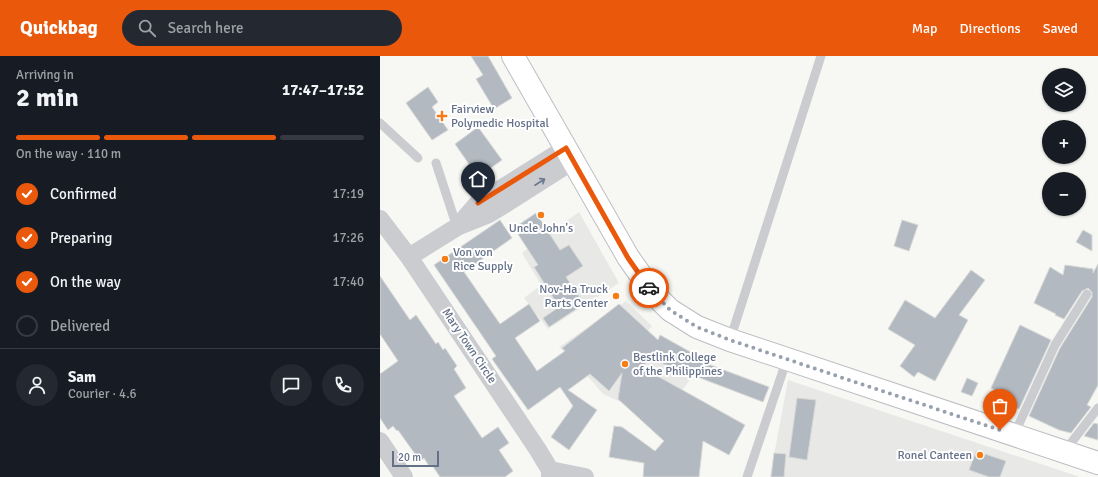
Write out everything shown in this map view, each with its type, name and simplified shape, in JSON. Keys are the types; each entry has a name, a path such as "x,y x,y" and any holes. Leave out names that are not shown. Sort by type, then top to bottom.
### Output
{"main road":[{"path":"513,56 628,258 654,294 670,310 697,327 730,340 1064,452 1098,462"}],"street":[{"path":"409,257 457,227 487,215 569,154"},
{"name":"Mary Town Circle","path":"380,219 409,257 550,473"},
{"path":"380,441 404,477"},
{"path":"550,473 585,477"}],"lane":[{"path":"730,340 821,56"},
{"path":"380,123 418,158"},
{"path":"436,163 457,227"},
{"path":"1014,435 1055,345 1087,294"},
{"path":"747,477 787,359"},
{"path":"1064,452 1098,408"}],"shaded area":[{"path":"579,212 619,283 548,329 524,298 541,285 522,253"},
{"name":"Bestlink College of the Philippines","path":"626,301 652,326 640,340 694,374 661,420 603,394 559,347"},
{"path":"788,380 1080,477 770,477"}],"building":[{"path":"471,56 488,56 512,98 494,109 476,79 483,75"},
{"path":"428,87 438,102 432,107 448,130 432,140 406,103"},
{"path":"478,127 502,160 478,177 455,144"},
{"path":"536,213 560,250 569,245 583,266 566,277 584,304 549,327 543,318 559,307 534,267 538,265 514,228"},
{"path":"500,220 512,238 464,272 500,324 529,304 540,321 515,338 537,371 565,351 562,348 619,304 658,340 660,335 694,354 692,358 769,387 763,402 648,358 643,368 745,425 729,455 703,441 699,477 643,477 644,463 609,457 614,426 622,427 655,451 664,441 618,399 622,373 609,391 590,374 568,390 597,410 569,450 551,437 573,406 560,387 528,410 492,359 496,356 434,265"},
{"path":"902,220 918,225 909,251 894,246"},
{"path":"1083,230 1092,235 1092,251 1076,242"},
{"path":"1098,264 1098,385 1087,405 1091,407 1071,433 1059,430 1029,416 1060,348 1092,297 1092,292 1088,288 1082,291 1064,319 1034,303 1050,267 1063,275 1065,265 1093,269 1093,273"},
{"path":"971,270 985,280 959,315 968,320 935,381 918,372 914,377 900,366 915,345 888,329 905,300 935,318"},
{"path":"380,276 410,320 416,315 436,344 438,342 443,350 445,348 457,366 454,369 466,388 454,396 482,438 498,427 509,443 499,450 513,471 505,477 440,477 432,465 429,466 424,458 420,461 398,430 397,431 393,426 388,430 380,418 380,374 398,361 380,334"},
{"path":"1020,325 1051,340 1019,409 1000,400 1003,394 991,388"},
{"path":"967,378 978,383 972,396 961,392"},
{"path":"797,398 816,400 807,460 789,457"},
{"path":"1094,423 1098,424 1098,440 1084,436"},
{"path":"976,451 1006,461 1000,477 989,477 969,470"},
{"path":"774,453 786,454 784,477 771,477"}],"way so far":[{"path":"649,288 670,310 697,327 730,340 1000,430"}],"place":[{"name":"Fairview Polymedic Hospital","path":"442,116"},
{"name":"Uncle John's","path":"541,215"},
{"name":"Von von Rice Supply","path":"445,259"},
{"name":"Nov-Ha Truck Parts Center","path":"616,296"},
{"name":"Bestlink College of the Philippines","path":"625,364"},
{"name":"Ronel Canteen","path":"980,455"}],"route":[{"path":"478,203 566,148 628,258 649,288"}]}
